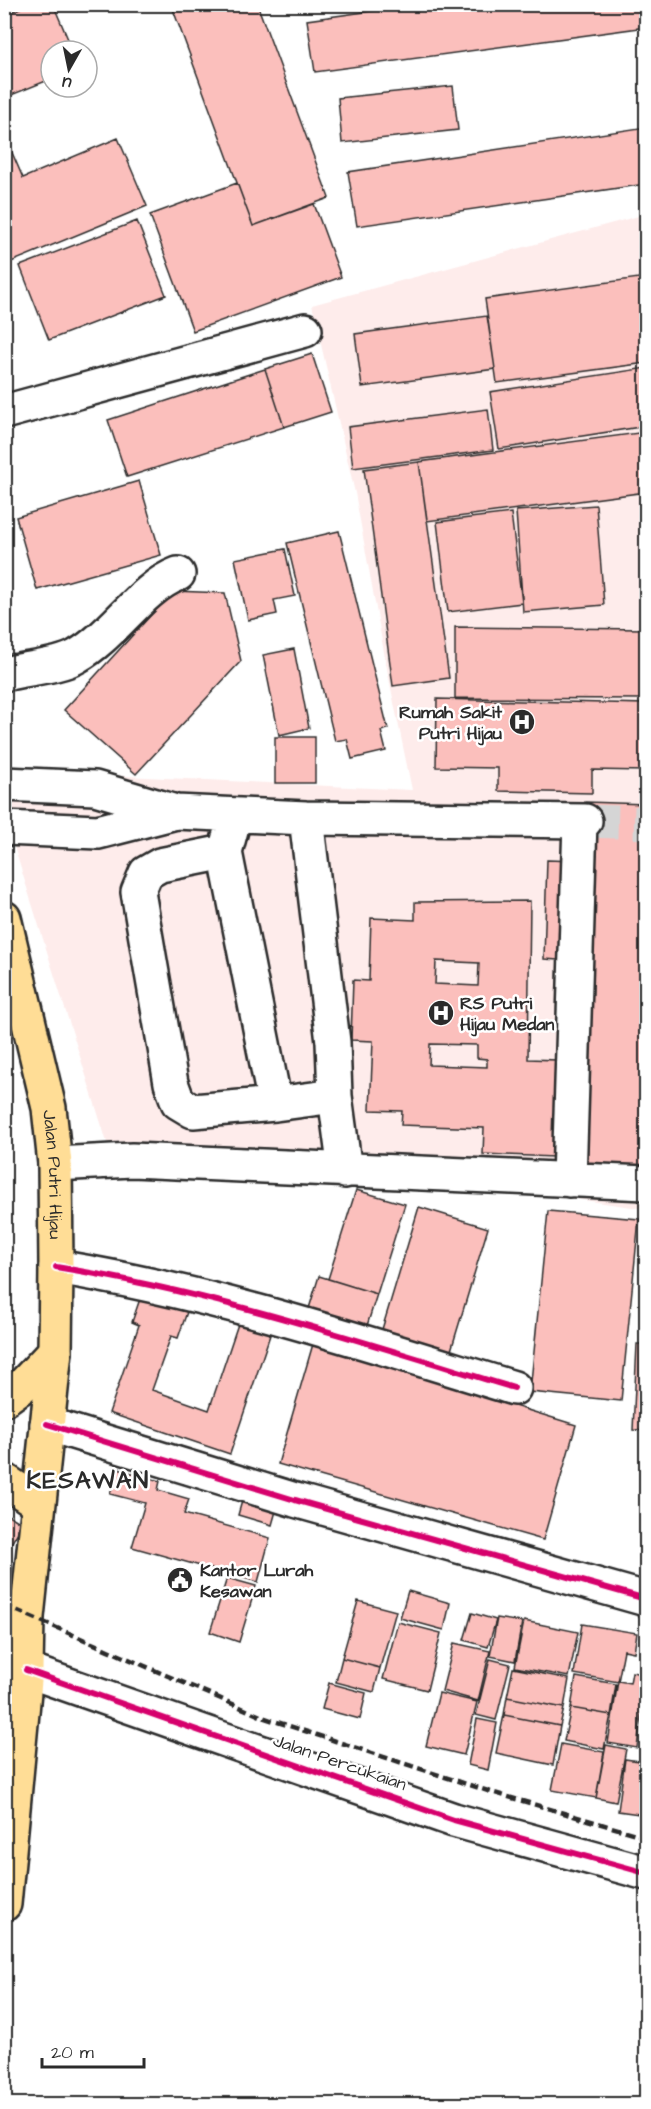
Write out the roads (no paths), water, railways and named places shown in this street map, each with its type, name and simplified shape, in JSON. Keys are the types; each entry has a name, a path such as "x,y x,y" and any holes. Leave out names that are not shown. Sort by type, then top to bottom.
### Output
{"main road":[{"name":"Jalan Putri Hijau","path":"4,918 49,1108 55,1164 56,1267 55,1351 27,1617 26,1670 4,1904"},
{"path":"4,1399 22,1386 55,1351"},
{"path":"4,1480 38,1503"}],"street":[{"path":"4,412 305,330"},
{"path":"4,674 76,657 117,624 162,580 178,574"},
{"path":"4,783 95,788 176,812 306,818 583,821 569,1180"},
{"path":"4,828 98,832 176,812"},
{"path":"235,814 225,852 274,1104"},
{"path":"306,818 333,1042 335,1096 345,1171"},
{"path":"225,852 160,865 146,873 138,892 171,1083 177,1102 193,1112 335,1096"},
{"path":"55,1164 132,1160 646,1183"},
{"path":"56,1267 122,1277 295,1322 514,1388"},
{"path":"47,1424 306,1503 646,1599"},
{"name":"Jalan Percukaian","path":"26,1670 454,1820 646,1873"}],"tunnel":[{"path":"585,821 646,823"}],"railway":[{"path":"4,1605 265,1718 488,1791 646,1837"}],"place":[{"name":"Rumah Sakit Putri Hijau","path":"522,722"},
{"name":"RS Putri Hijau Medan","path":"441,1013"},
{"name":"Kantor Lurah Kesawan","path":"180,1580"}],"district":[{"name":"KESAWAN","path":"88,1480"}]}
